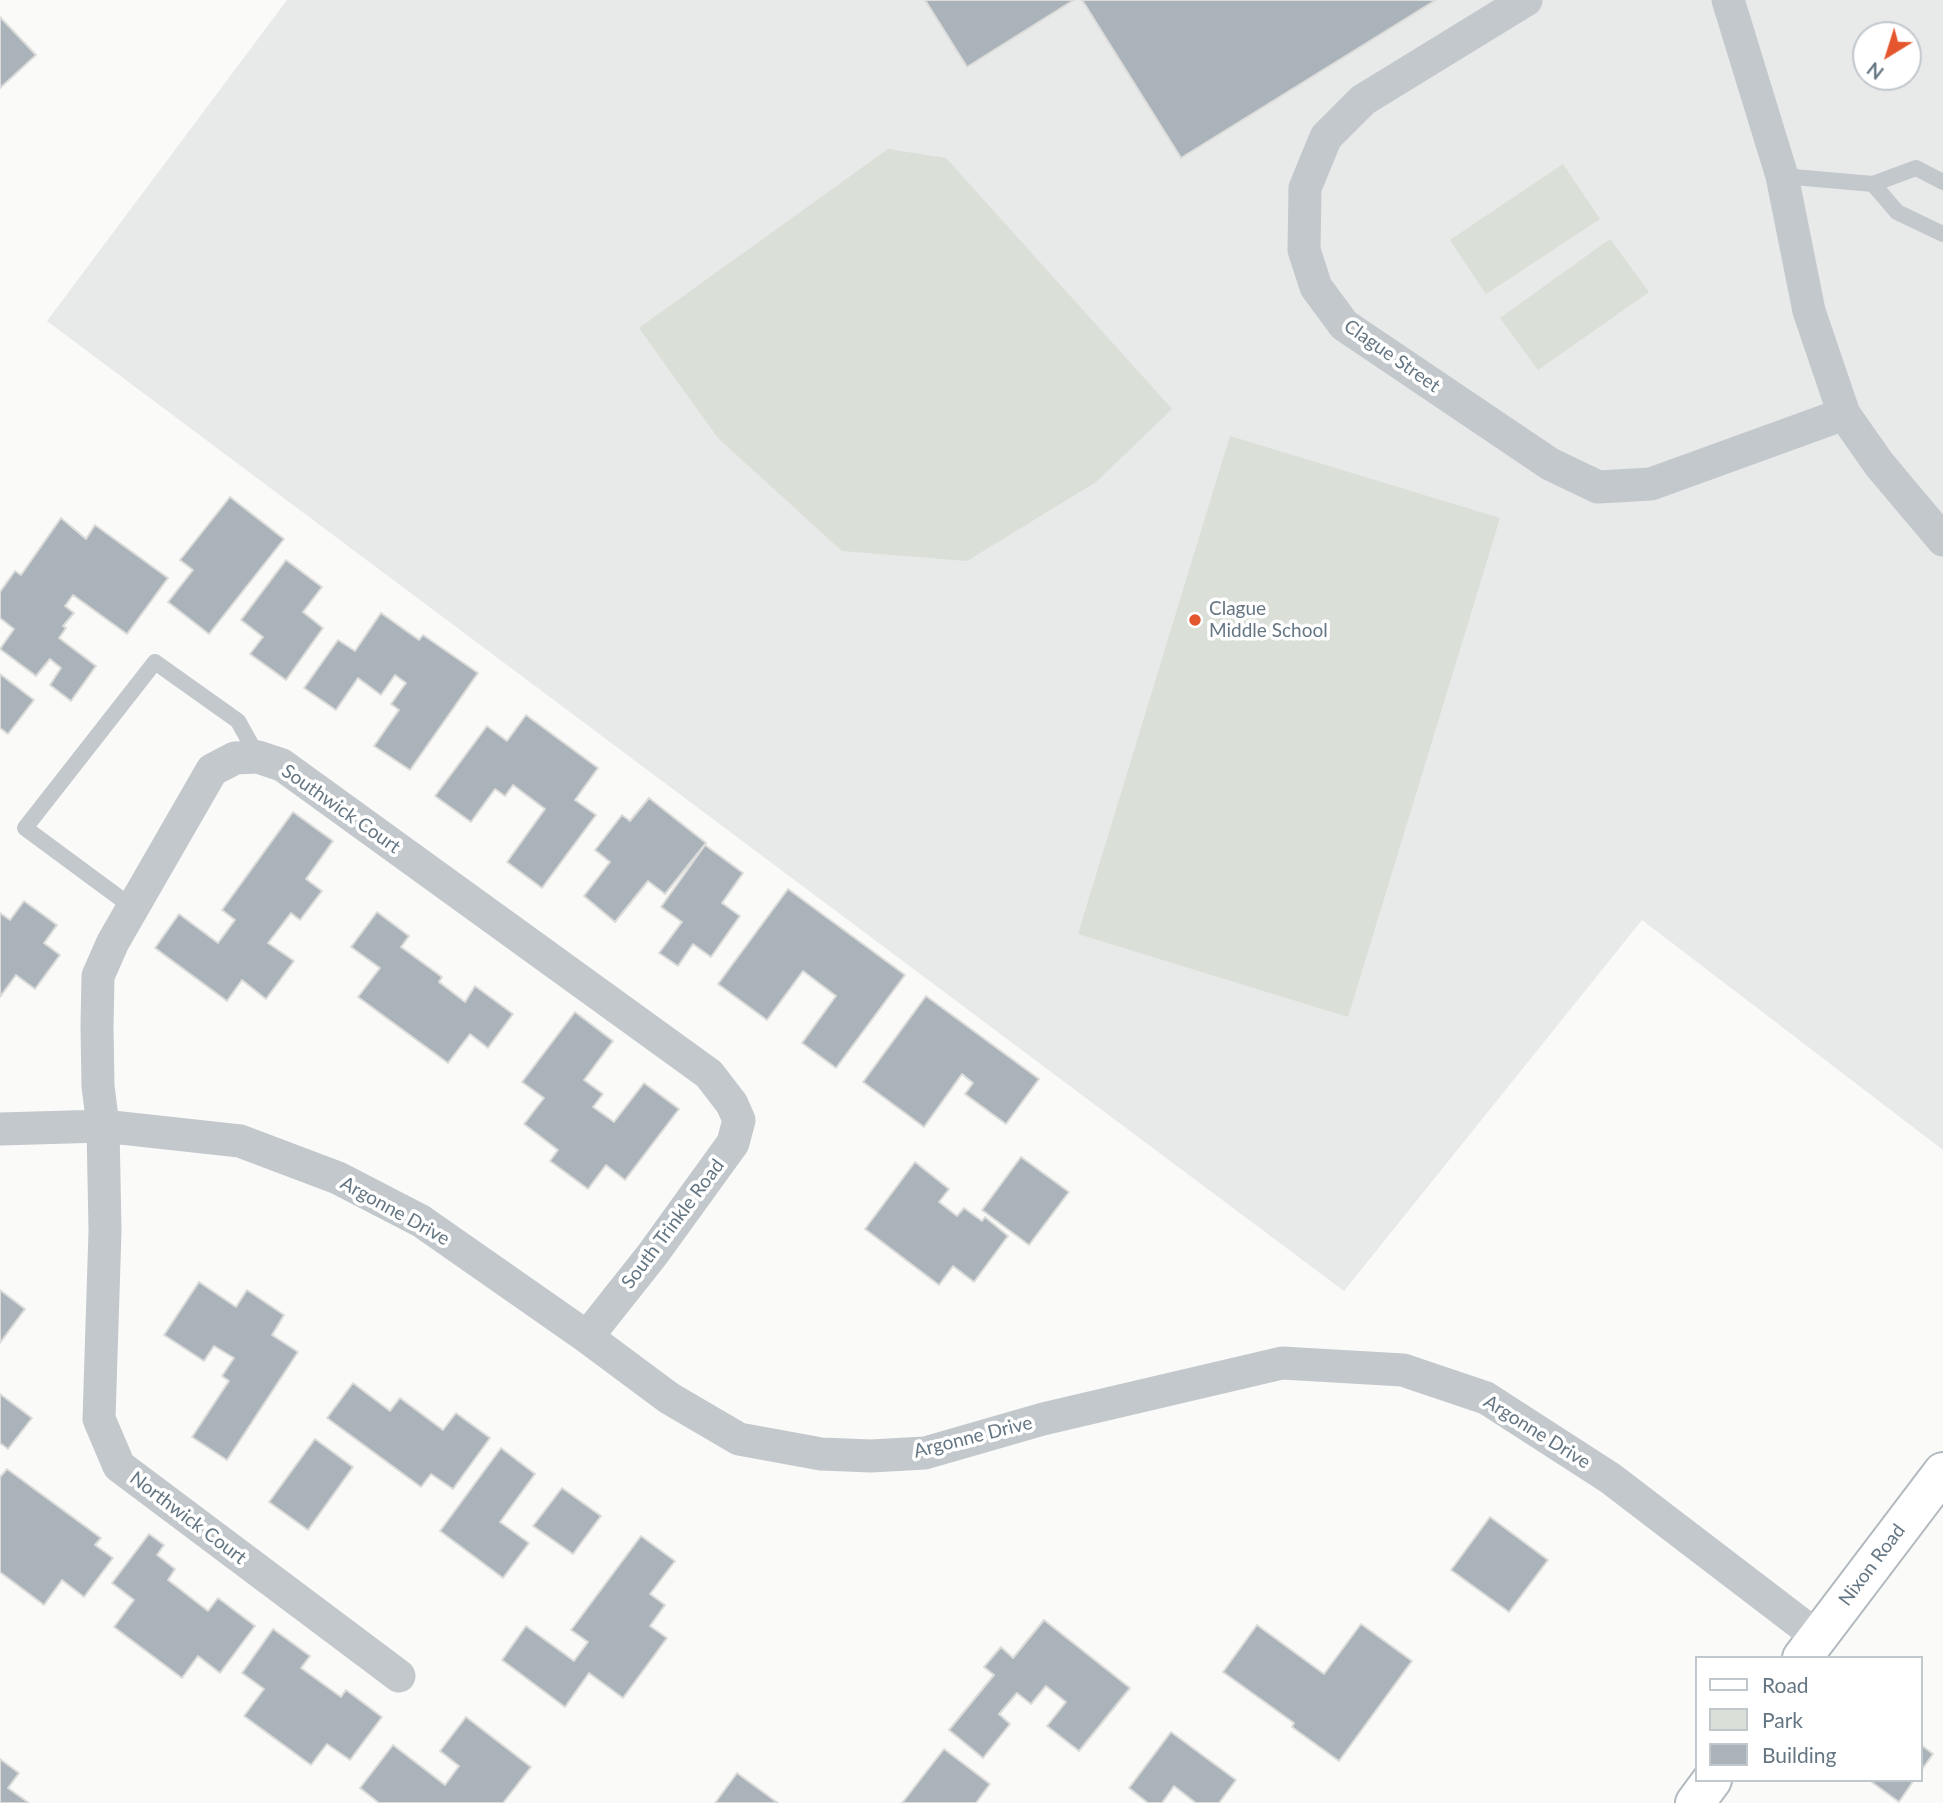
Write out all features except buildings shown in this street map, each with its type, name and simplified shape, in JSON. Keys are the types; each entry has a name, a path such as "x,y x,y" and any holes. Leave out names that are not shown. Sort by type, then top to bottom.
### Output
{"main road":[{"name":"Nixon Road","path":"1810,1647 1943,1472"},
{"path":"1695,1803 1711,1782"}],"street":[{"name":"Clague Street","path":"1526,0 1363,100 1326,137 1305,188 1304,250 1316,287 1343,325 1550,464 1598,487 1651,484 1844,414"},
{"path":"1728,0 1782,176 1809,311 1844,414 1879,464 1943,540"},
{"name":"Southwick Court","path":"103,1126 98,1086 98,976 132,907 212,770 235,758 258,757 282,765 709,1074 732,1104"},
{"name":"South Trinkle Road","path":"587,1337 652,1255 733,1143 739,1120 732,1104"},
{"name":"Argonne Drive","path":"0,1129 103,1126 240,1142 338,1178 421,1221 669,1398 738,1439 821,1454 871,1456 925,1453 1043,1419 1282,1363 1403,1370 1486,1398 1610,1478 1810,1647"},
{"name":"Northwick Court","path":"103,1126 105,1231 99,1419 119,1466 399,1676"}],"lane":[{"path":"1782,176 1873,184 1916,168 1943,182"},
{"path":"1873,184 1897,212 1943,234"},
{"path":"132,907 25,828 155,662 238,721 258,757"}],"shaded area":[{"name":"Clague Middle School","path":"287,0 1943,0 1943,1150 1642,920 1344,1291 47,321"}],"green space":[{"path":"888,149 946,158 1172,409 1096,482 967,561 842,551 718,438 639,328"},
{"path":"1563,164 1600,219 1486,294 1450,240"},
{"path":"1610,239 1649,292 1538,370 1500,318"},
{"path":"1230,436 1500,518 1348,1017 1078,934"}],"place":[{"name":"Clague Middle School","path":"1195,620"}]}
